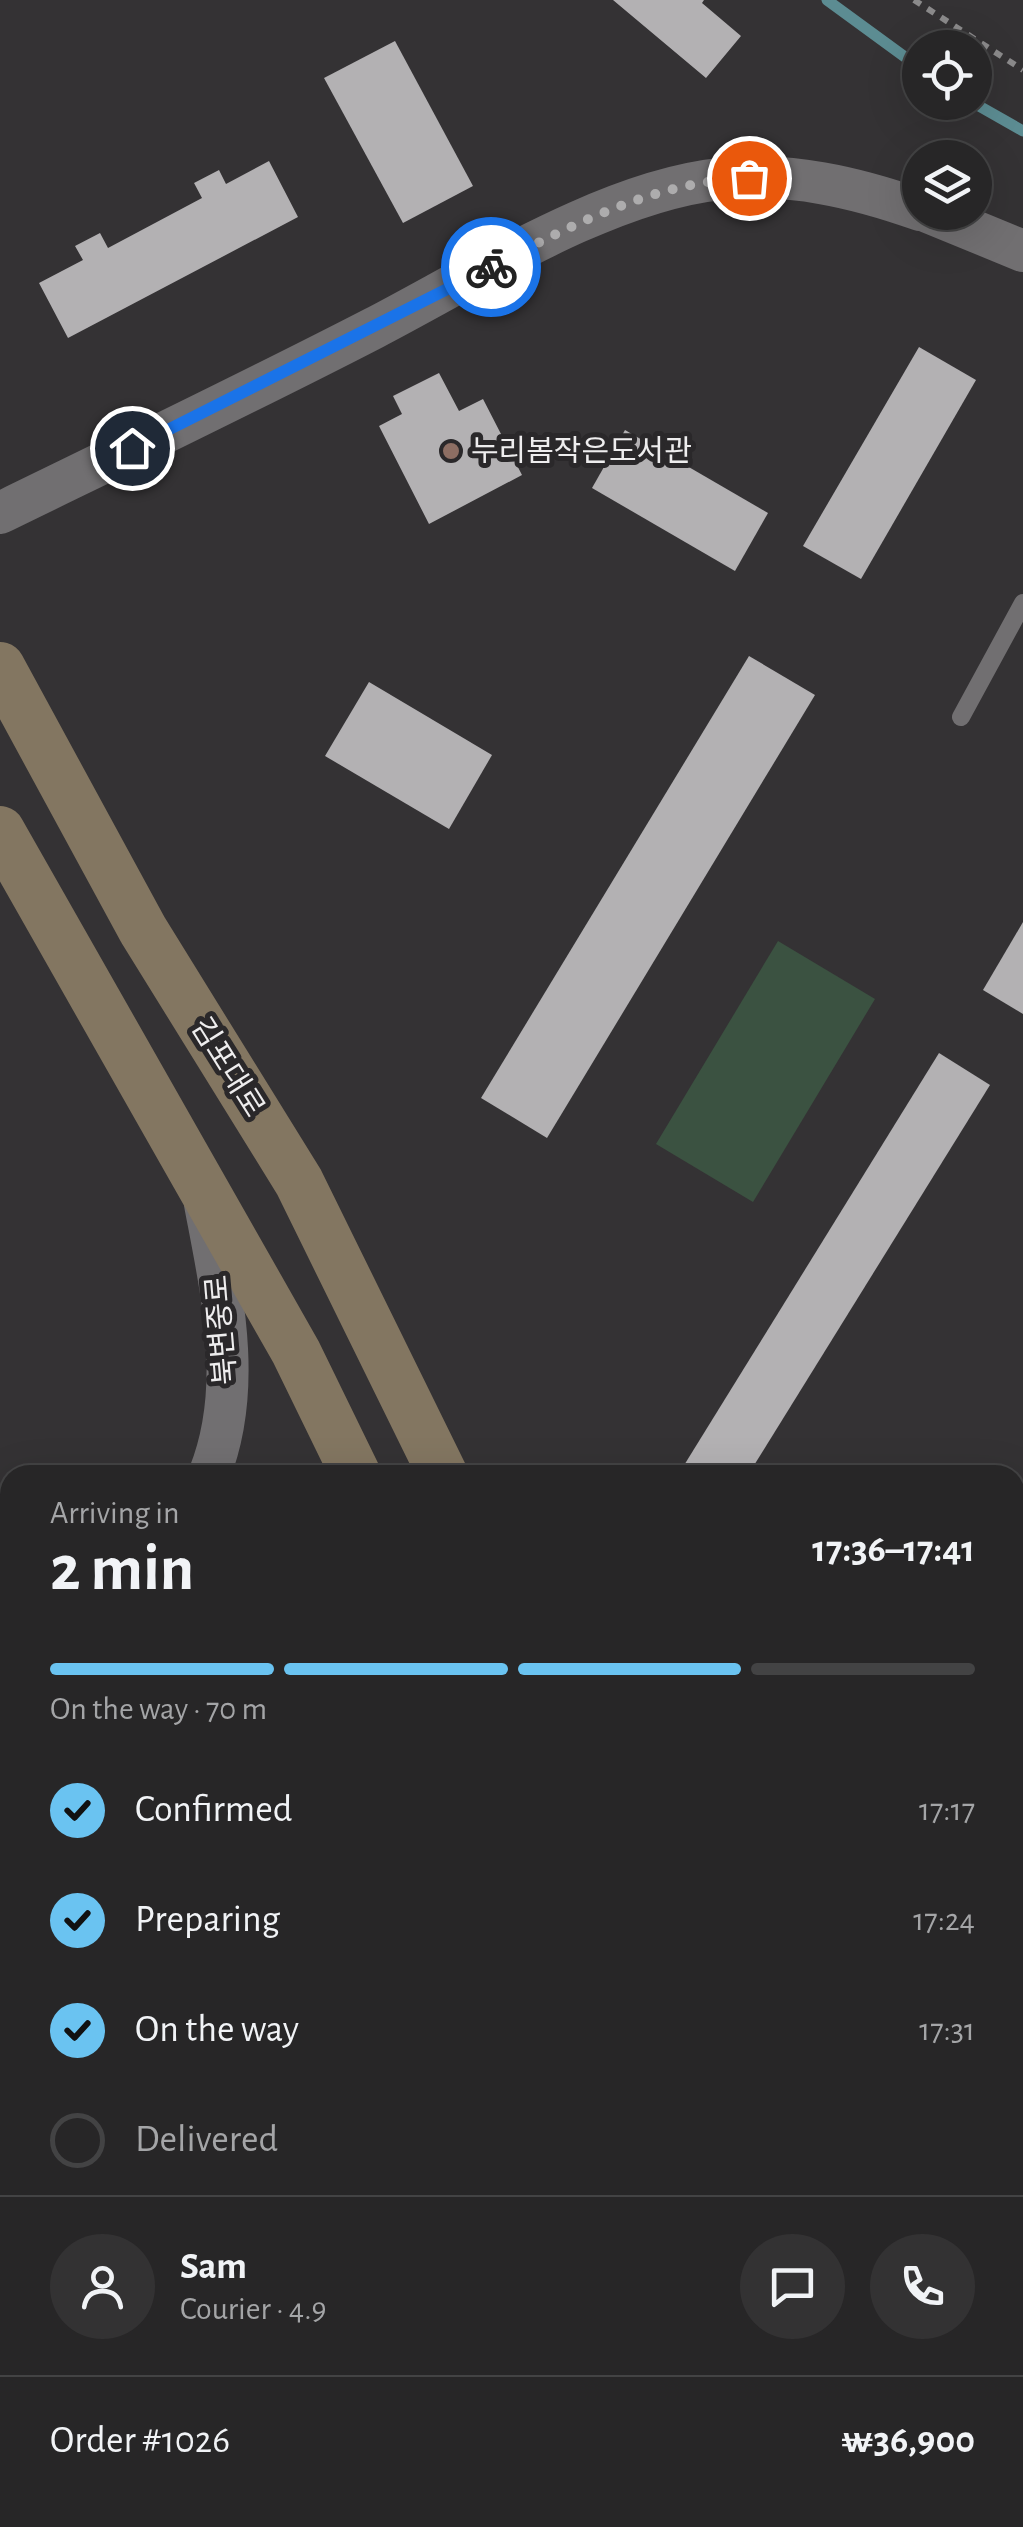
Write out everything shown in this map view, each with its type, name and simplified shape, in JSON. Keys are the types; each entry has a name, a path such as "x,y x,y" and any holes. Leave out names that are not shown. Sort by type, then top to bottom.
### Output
{"main road":[{"name":"김포대로","path":"0,667 143,930 299,1182 437,1465"},
{"path":"0,831 296,1352 351,1465"}],"street":[{"path":"0,513 518,253 669,188 720,179 778,177 856,187 902,204"},
{"path":"972,230 1023,251"},
{"name":"북변중로","path":"201,1184 223,1298 229,1388 220,1446 213,1465"}],"lane":[{"path":"961,718 1023,603"}],"path":[{"path":"914,0 1023,70"}],"green space":[{"path":"778,941 875,999 753,1202 656,1144"}],"building":[{"path":"613,0 704,0 702,3 741,36 706,78"},
{"path":"395,41 473,186 403,223 324,78"},
{"path":"269,161 298,217 68,338 39,283 83,260 75,246 100,233 108,248 202,198 194,183 219,170 226,184"},
{"path":"919,347 976,380 861,579 803,546"},
{"name":"누리봄작은도서관","path":"439,373 459,411 483,399 522,475 429,524 379,426 402,414 393,396"},
{"path":"625,430 768,513 735,571 592,488"},
{"path":"749,656 815,695 547,1138 481,1098"},
{"path":"369,682 492,755 449,829 325,756"},
{"path":"1023,922 1023,1014 983,990"},
{"path":"939,1053 990,1085 754,1465 684,1465"}],"waterway":[{"path":"827,0 902,55"},
{"path":"992,113 1023,131"}],"way so far":[{"path":"491,267 602,214 669,188 749,178"}],"place":[{"name":"누리봄작은도서관","path":"451,451"}],"route":[{"path":"132,448 491,267"}]}
